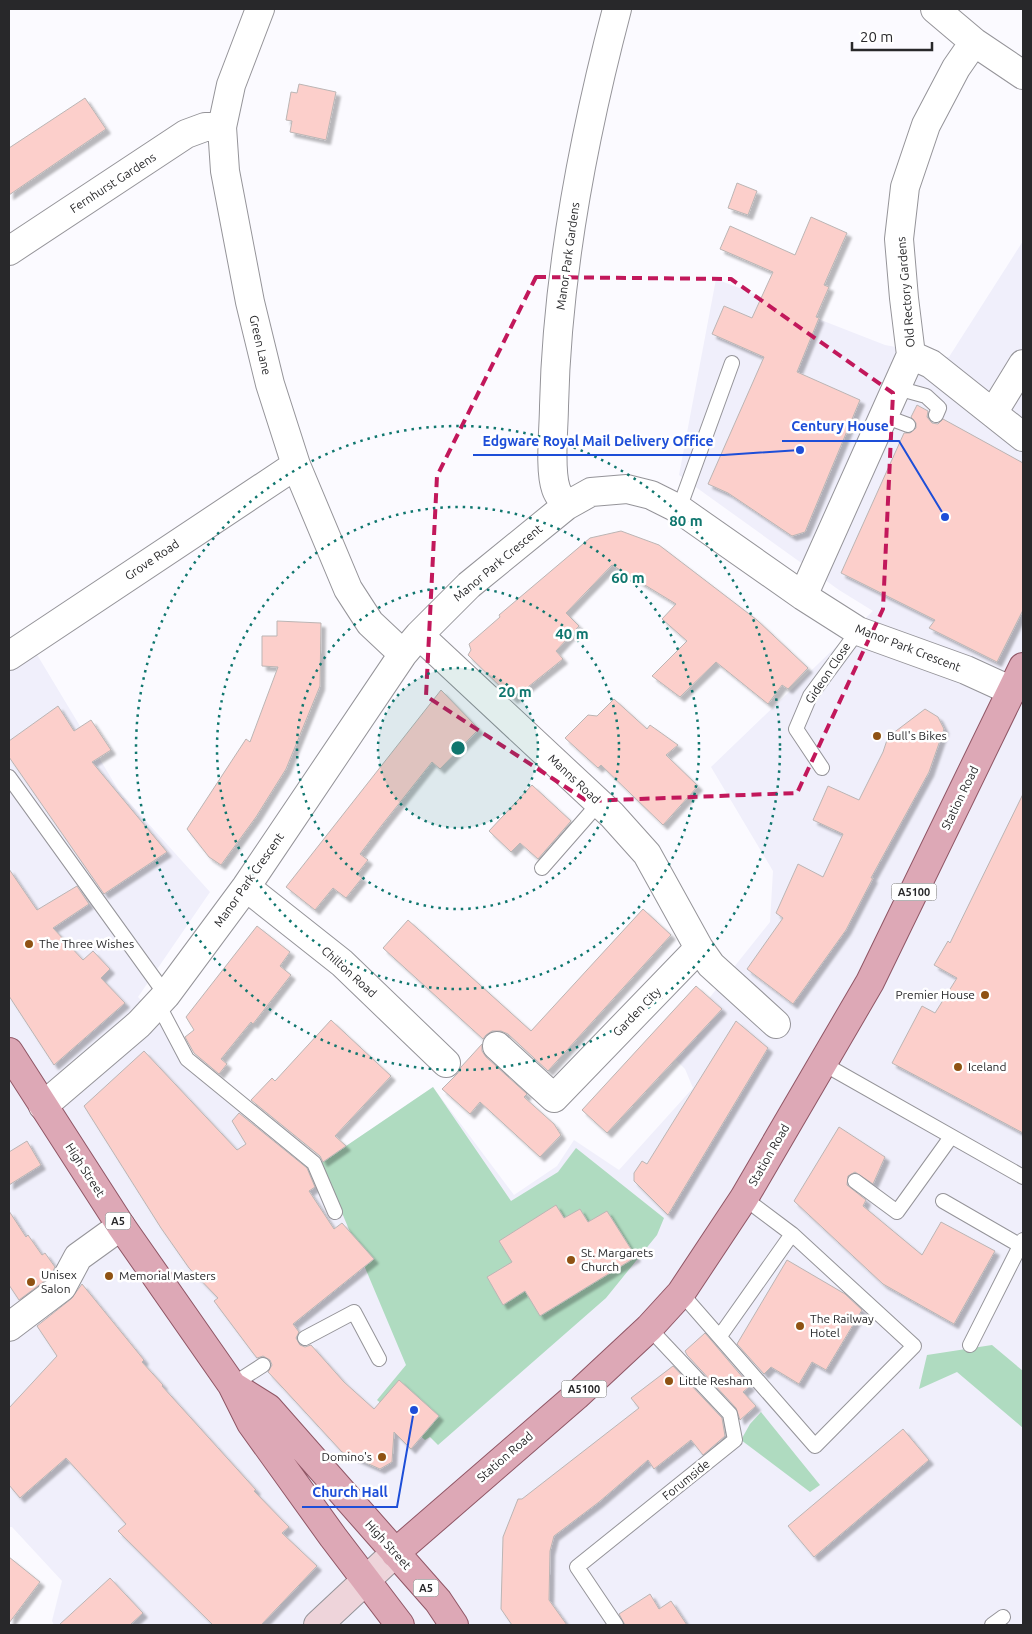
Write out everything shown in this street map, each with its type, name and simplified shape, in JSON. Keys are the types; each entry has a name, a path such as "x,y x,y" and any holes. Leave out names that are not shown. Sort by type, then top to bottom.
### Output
{"main road":[{"name":"Station Road","path":"395,1553 568,1403 649,1328 681,1293 744,1198 870,982 1018,695 1023,667"},
{"name":"High Street","path":"9,1052 121,1226 232,1385 251,1423 400,1625"},
{"name":"High Street","path":"232,1385 268,1408 438,1601 454,1625"},
{"path":"318,1625 395,1553"}],"street":[{"name":"Green Lane","path":"260,9 231,85 222,127 225,171 250,302 270,384 296,464 348,589 370,622 411,644"},
{"name":"Manor Park Gardens","path":"566,506 556,489 553,459 555,360 563,270 583,159 607,46 617,9"},
{"path":"935,9 974,42 1023,74"},
{"name":"Old Rectory Gardens","path":"803,596 896,420 897,388 911,355 899,239 905,187 926,125 956,68 974,42"},
{"name":"Fernhurst Gardens","path":"9,252 186,134 205,127 222,127"},
{"path":"911,355 931,364 1023,437"},
{"path":"993,413 1023,364"},
{"name":"Grove Road","path":"9,656 296,464"},
{"name":"Manor Park Crescent","path":"43,1106 139,1024 162,1000 246,887 411,644 469,584 566,506 591,492 626,489 651,494 680,509 803,596 858,631 966,670 1018,695"},
{"name":"Manns Road","path":"411,644 599,802 647,854 699,948"},
{"name":"Chilton Road","path":"246,887 342,963 446,1063"},
{"path":"699,948 711,965 776,1024"},
{"name":"Garden City","path":"497,1046 554,1098 699,948"},
{"path":"9,1327 62,1287 78,1257 121,1226"}],"lane":[{"path":"680,509 732,363"},
{"path":"897,388 926,396 939,408 936,415"},
{"name":"Gideon Close","path":"822,768 796,729 810,696 858,631"},
{"path":"9,777 162,1000 187,1059 314,1163 335,1212"},
{"path":"542,868 599,802"},
{"path":"822,1063 1023,1177"},
{"path":"855,1181 897,1212 951,1137"},
{"path":"681,1293 815,1446 914,1346 792,1234 744,1198"},
{"path":"943,1201 1022,1243 970,1346"},
{"path":"720,1336 792,1234"},
{"path":"305,1338 354,1312 379,1359"},
{"name":"Forumside","path":"616,1625 578,1567 735,1440 730,1414 649,1328"},
{"path":"232,1385 263,1365"}],"highlighted area":[{"path":"536,277 731,279 893,393 883,609 797,793 587,801 426,696 437,476"}],"shaded area":[{"path":"1023,241 1023,1625 54,1625 52,1621 62,1581 12,1527 9,1527 9,650 27,638 119,791 210,892 138,997 194,1055 321,1163 433,1087 514,1195 557,1166 574,1140 619,1170 693,1088 685,1069 667,1051 770,922 773,871 711,767 873,611 839,590 679,475 716,279 885,345 949,357"}],"green space":[{"path":"433,1087 511,1201 558,1172 576,1148 664,1218 657,1235 606,1298 438,1445 430,1437 425,1440 377,1400 406,1365 321,1163"},
{"path":"992,1345 1023,1371 1023,1428 957,1372 919,1389 927,1355"},
{"path":"761,1412 820,1485 810,1492 741,1440 750,1424"}],"building":[{"path":"299,84 336,92 326,140 290,132 292,121 286,120 291,92 297,93"},
{"path":"85,98 106,129 9,195 9,148"},
{"path":"737,183 757,191 748,215 728,208"},
{"path":"811,217 847,233 824,285 829,287 816,317 819,318 797,372 860,400 805,532 792,536 728,493 708,484 764,357 712,334 724,306 752,318 773,272 720,249 730,226 795,255"},
{"path":"917,405 928,411 927,417 932,423 938,424 943,419 1023,463 1023,610 997,662 929,628 935,620 841,573 904,433 910,433 916,428 916,423 911,417"},
{"path":"621,531 659,545 757,620 808,668 788,689 782,685 768,704 716,662 680,697 652,676 687,641 662,619 676,604 612,565 566,613 579,626 556,651 563,659 513,699 468,655 471,650 469,644 500,617 499,615 590,538"},
{"path":"277,621 321,623 320,686 286,769 256,817 221,865 209,857 187,829 246,739 250,742 278,667 262,666 262,636 277,636"},
{"path":"441,690 479,729 440,769 432,762 382,825 360,854 368,860 357,874 362,878 346,898 333,888 315,910 286,887"},
{"path":"614,699 647,729 650,725 678,745 666,755 698,786 663,825 601,765 598,768 565,738 588,715 597,716"},
{"path":"58,706 74,731 91,720 111,750 92,762 167,852 104,894 9,757 9,741"},
{"path":"925,709 938,717 944,729 929,772 871,878 873,878 846,930 793,1004 747,969 783,918 776,913 798,864 823,877 843,834 813,820 828,786 859,800 883,752 888,737"},
{"path":"532,785 571,821 538,859 520,843 511,852 489,831"},
{"path":"1023,794 1023,1133 892,1063 922,1006 935,1013 957,978 934,965 948,941 950,943"},
{"path":"9,869 37,910 77,886 89,904 53,928 83,960 93,951 110,969 101,978 125,1003 54,1065 9,996"},
{"path":"643,909 671,935 548,1071 508,1034 501,1031 492,1031 483,1039 383,948 408,920 531,1031"},
{"path":"257,926 290,952 280,966 291,975 253,1024 251,1022 221,1059 227,1064 219,1074 194,1053 185,1037 194,1030 186,1017"},
{"path":"696,986 722,1009 607,1133 582,1110"},
{"path":"331,1020 391,1076 335,1136 346,1146 323,1162 320,1156 251,1100 272,1078 275,1081"},
{"path":"736,1021 768,1048 668,1215 634,1181 634,1173 642,1161 647,1164"},
{"path":"482,1044 482,1051 486,1057 527,1094 524,1097 554,1124 561,1135 540,1157 480,1102 470,1114 442,1089"},
{"path":"144,1051 237,1150 246,1144 232,1121 239,1113 307,1168 315,1187 309,1191 334,1229 342,1223 374,1259 293,1324 299,1332 296,1338 300,1345 305,1347 311,1345 344,1382 374,1409 399,1380 439,1416 411,1449 394,1432 392,1462 380,1469 342,1452 268,1372 272,1365 270,1360 263,1356 257,1358 214,1301 218,1298 189,1268 161,1228 84,1106"},
{"path":"839,1127 885,1157 873,1184 855,1172 848,1176 847,1185 866,1200 863,1206 922,1255 941,1222 995,1251 954,1324 883,1284 794,1201"},
{"path":"27,1141 41,1165 9,1185 9,1152"},
{"name":"St. Margarets Church","path":"556,1205 564,1218 580,1209 588,1222 607,1211 636,1257 540,1316 525,1291 503,1305 487,1277 512,1262 499,1241"},
{"path":"9,1211 26,1237 28,1235 42,1255 45,1253 55,1267 50,1277 19,1300 9,1285"},
{"name":"The Railway Hotel","path":"787,1260 845,1294 862,1310 826,1370 812,1362 799,1384 771,1367 764,1374 737,1344"},
{"path":"82,1284 144,1360 142,1362 162,1386 256,1490 254,1491 289,1527 282,1533 317,1566 261,1625 213,1625 118,1531 126,1524 66,1458 20,1498 9,1485 9,1408 57,1356 37,1326 71,1299"},
{"path":"705,1333 750,1386 743,1392 756,1406 740,1420 736,1408 685,1351"},
{"path":"673,1366 722,1418 725,1436 703,1455 691,1440 654,1469 648,1460 599,1502 554,1536 550,1551 549,1600 567,1625 512,1625 501,1609 503,1537 518,1499 522,1499 639,1408 631,1398"},
{"path":"903,1429 929,1460 814,1557 788,1526"},
{"path":"9,1557 40,1582 9,1623"},
{"path":"110,1578 143,1613 130,1625 59,1625"},
{"path":"650,1594 659,1609 671,1601 687,1625 625,1625 619,1614"}],"place":[{"name":"Edgware Royal Mail Delivery Office","path":"800,450"},
{"name":"Century House","path":"945,517"},
{"name":"Bull's Bikes","path":"877,736"},
{"name":"The Three Wishes","path":"29,944"},
{"name":"Premier House","path":"985,995"},
{"name":"Iceland","path":"958,1067"},
{"name":"St. Margarets Church","path":"571,1260"},
{"name":"Memorial Masters","path":"109,1276"},
{"name":"Unisex Salon","path":"31,1282"},
{"name":"The Railway Hotel","path":"800,1326"},
{"name":"Little Resham","path":"669,1381"},
{"name":"Church Hall","path":"414,1410"},
{"name":"Domino's","path":"382,1457"}]}
